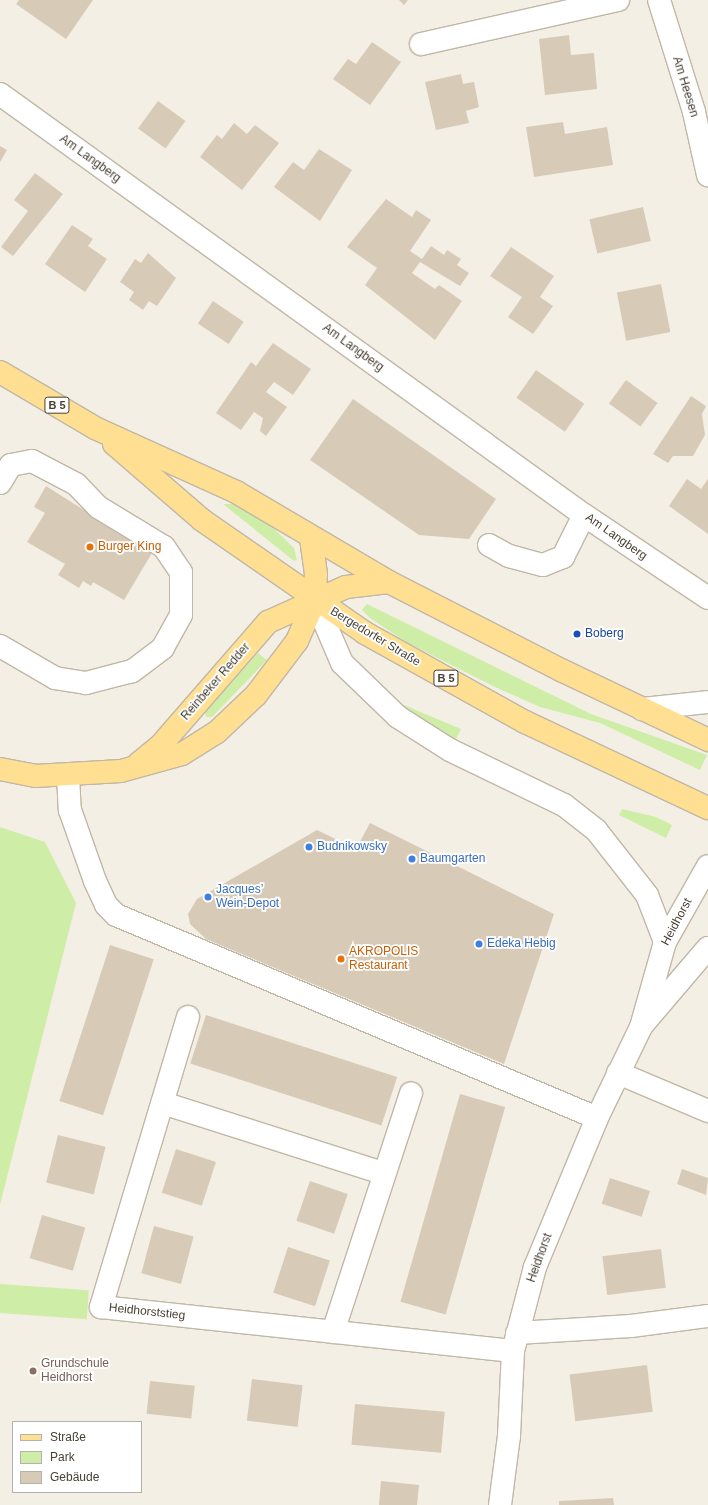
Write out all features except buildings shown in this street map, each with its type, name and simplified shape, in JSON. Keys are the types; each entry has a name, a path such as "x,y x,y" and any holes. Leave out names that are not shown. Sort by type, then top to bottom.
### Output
{"main road":[{"name":"Bergedorfer Straße","path":"0,372 95,428 238,493 311,538 389,582 642,709 708,740"},
{"name":"Bergedorfer Straße","path":"95,428 202,520 315,600 365,633 525,722 708,808"},
{"name":"Reinbeker Redder","path":"0,769 35,776 68,776 121,771 182,754 217,732 278,668 297,641 315,600 316,574 311,538"},
{"name":"Reinbeker Redder","path":"121,771 143,761 162,745 268,622 346,587 389,582"}],"street":[{"path":"421,44 618,0"},
{"name":"Am Heesen","path":"659,0 694,112 708,175"},
{"name":"Am Langberg","path":"0,94 584,515 708,598"},
{"path":"0,483 11,465 32,461 76,484 98,507 164,547 181,572 181,615 163,648 132,671 86,683 55,678 0,646"},
{"path":"489,545 509,556 543,565 563,557 584,515"},
{"path":"315,600 342,663 398,718 450,750 564,805 596,830 647,895 665,942"},
{"path":"642,709 708,702"},
{"path":"68,776 70,810 95,881 106,905 116,915 597,1118"},
{"name":"Heidhorst","path":"500,1505 510,1436 515,1342 535,1267 597,1118 641,1027 665,942 708,866"},
{"name":"Heidhorst","path":"641,1027 708,948"},
{"name":"Heidhorststieg","path":"188,1017 101,1307 333,1332 515,1342 708,1316"},
{"path":"618,1073 708,1111"},
{"path":"333,1332 383,1173 411,1093"},
{"path":"163,1103 383,1173"}],"green space":[{"path":"223,504 232,504 270,525 294,548 297,560 294,561"},
{"path":"367,604 591,714 707,755 700,770 600,723 540,707 495,687 406,642 370,618 362,610"},
{"path":"258,653 267,660 212,717 206,717 205,712"},
{"path":"404,705 461,729 454,743 403,708"},
{"path":"622,809 656,817 672,825 666,838 619,815"},
{"path":"0,827 45,842 76,903 0,1205"},
{"path":"0,1284 89,1290 87,1319 0,1313"}],"place":[{"name":"Burger King","path":"90,547"},
{"name":"Boberg","path":"577,634"},
{"name":"Budnikowsky","path":"309,847"},
{"name":"Baumgarten","path":"412,859"},
{"name":"Jacques’ Wein-Depot","path":"208,897"},
{"name":"Edeka Hebig","path":"479,944"},
{"name":"AKROPOLIS Restaurant","path":"341,959"},
{"name":"Grundschule Heidhorst","path":"33,1371"}]}
